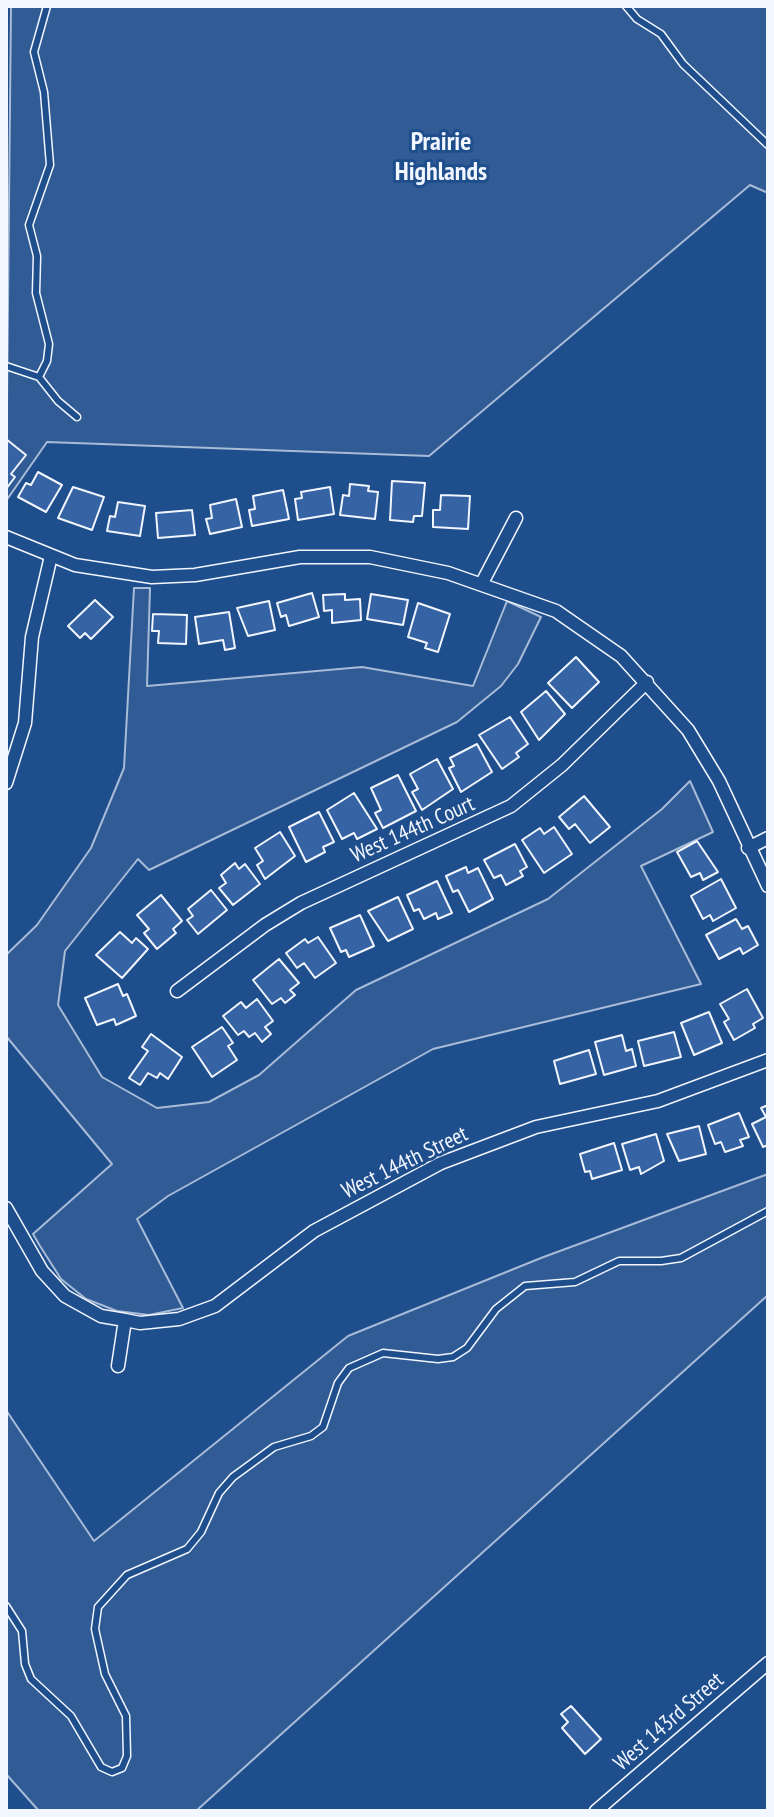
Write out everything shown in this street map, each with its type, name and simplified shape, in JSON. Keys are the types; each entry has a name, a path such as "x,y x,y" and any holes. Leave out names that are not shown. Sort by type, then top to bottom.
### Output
{"street":[{"path":"482,583 516,518"},
{"path":"6,537 95,570 152,577 195,575 300,557 345,555 394,560 482,583 534,601 579,624 647,682 704,753 768,886"},
{"path":"6,783 25,723 32,637 51,556"},
{"name":"West 144th Court","path":"177,991 301,903 511,806 554,773 647,682"},
{"path":"748,848 768,838"},
{"name":"West 144th Street","path":"6,1208 42,1271 65,1296 101,1316 140,1323 179,1319 215,1306 314,1231 441,1163 536,1127 658,1101 768,1060"},
{"path":"118,1366 125,1320"},
{"name":"West 143rd Street","path":"596,1811 768,1663"}],"lane":[{"path":"39,377 47,361 49,344 36,293 37,256 29,225 50,165 44,92 34,52 47,6"},
{"path":"626,6 637,19 661,34 683,64 768,145"},
{"path":"6,366 39,377 58,401 77,417"},
{"path":"6,1606 22,1631 25,1664 31,1679 71,1716 101,1767 112,1772 122,1768 127,1756 126,1716 105,1674 95,1629 98,1607 127,1575 187,1549 201,1532 219,1493 233,1477 274,1447 318,1431 327,1420 338,1383 349,1368 383,1353 438,1359 453,1357 467,1348 496,1309 525,1286 575,1282 619,1261 681,1258 768,1211"}],"shaded area":[{"path":"11,6 768,6 768,193 750,185 429,456 47,442 6,501"},
{"path":"134,588 150,588 147,686 362,667 473,686 507,601 541,617 518,664 501,686 457,722 149,870 138,859 65,951 58,1005 102,1077 157,1108 209,1102 259,1075 356,990 548,899 662,809 690,781 713,832 641,866 701,984 433,1049 168,1196 137,1219 183,1308 149,1315 117,1311 86,1299 61,1279 33,1234 112,1164 6,1036 6,955 37,925 91,848 124,768"},
{"path":"768,1174 768,1295 196,1811 39,1811 6,1774 6,1410 94,1541 348,1336 541,1258"}],"building":[{"path":"6,439 26,455 11,474 15,477 6,489"},
{"path":"38,472 62,485 46,512 18,497 26,483 31,485"},
{"path":"392,481 425,483 422,516 414,516 413,522 390,520"},
{"path":"350,484 369,486 368,491 378,492 375,519 340,515 343,495 349,496"},
{"path":"73,487 104,497 92,530 58,518"},
{"path":"330,487 334,514 298,520 295,499 302,498 301,492"},
{"path":"283,490 289,519 252,526 249,510 255,509 253,496"},
{"path":"441,495 470,496 468,529 433,527 433,510 440,510"},
{"path":"236,499 242,527 210,534 206,519 212,518 210,505"},
{"path":"118,502 145,506 140,536 107,531 110,516 115,517"},
{"path":"192,510 195,535 158,538 156,513"},
{"path":"312,593 319,617 289,626 286,615 281,617 277,603"},
{"path":"345,594 345,600 360,599 361,620 332,623 332,610 324,611 323,595"},
{"path":"371,594 408,600 403,625 367,619"},
{"path":"95,600 113,617 91,639 85,633 80,638 68,626"},
{"path":"269,601 275,630 248,636 237,608"},
{"path":"418,603 450,614 438,652 425,648 427,643 408,637"},
{"path":"229,612 235,648 225,650 223,640 199,644 195,617"},
{"path":"153,614 187,615 186,644 158,643 159,631 152,631"},
{"path":"576,657 599,682 572,708 548,683"},
{"path":"546,691 565,714 539,740 521,712"},
{"path":"510,717 528,744 516,753 519,757 502,769 479,735"},
{"path":"477,744 492,772 461,792 449,768 454,766 450,758"},
{"path":"437,759 453,789 422,810 412,792 418,789 410,774"},
{"path":"398,775 416,811 383,828 375,813 381,810 371,788"},
{"path":"354,793 377,829 357,839 354,833 342,839 327,810"},
{"path":"584,796 610,827 590,843 575,824 569,829 559,817"},
{"path":"319,812 334,842 323,847 325,852 306,862 289,827"},
{"path":"554,827 572,854 544,873 522,840 540,828 544,834"},
{"path":"280,832 295,856 265,879 257,865 263,861 255,848"},
{"path":"697,841 718,872 703,880 700,873 691,877 677,852"},
{"path":"515,844 527,867 520,871 523,876 506,885 501,875 494,878 484,860"},
{"path":"235,863 239,869 245,864 260,884 233,905 219,888 226,883 221,875"},
{"path":"466,867 468,873 478,868 493,899 469,912 458,890 453,892 446,876"},
{"path":"721,879 736,908 713,921 710,915 703,919 691,896"},
{"path":"437,881 452,913 438,919 436,913 424,919 419,909 414,911 407,895"},
{"path":"211,890 227,910 198,934 187,920 193,916 188,909"},
{"path":"161,895 182,921 173,929 176,933 157,949 144,933 149,929 137,915"},
{"path":"398,897 413,929 388,941 368,911"},
{"path":"360,915 374,946 349,957 346,950 341,952 330,928"},
{"path":"736,919 742,929 748,926 758,945 743,954 740,948 719,959 706,935"},
{"path":"120,932 132,943 136,938 148,949 122,978 96,955"},
{"path":"318,937 336,963 315,978 304,963 297,968 286,953 305,939 308,943"},
{"path":"279,959 299,983 290,990 295,995 285,1003 281,998 272,1004 253,980"},
{"path":"118,984 123,996 127,994 136,1016 116,1025 114,1019 97,1025 85,998"},
{"path":"747,989 763,1018 753,1024 755,1028 734,1040 724,1022 729,1019 720,1004"},
{"path":"257,999 273,1021 265,1027 271,1034 262,1042 255,1033 249,1037 244,1031 238,1035 223,1016 241,1002 246,1008"},
{"path":"709,1012 722,1043 694,1055 681,1023"},
{"path":"222,1027 233,1043 228,1046 237,1060 212,1077 192,1047"},
{"path":"674,1032 681,1057 644,1066 638,1041"},
{"path":"151,1034 182,1057 168,1079 160,1073 157,1078 148,1073 140,1085 129,1078 148,1051 142,1047"},
{"path":"622,1035 626,1051 632,1049 636,1066 604,1075 595,1042"},
{"path":"589,1050 596,1074 560,1084 554,1061"},
{"path":"768,1105 768,1145 763,1147 752,1124 766,1117 761,1108"},
{"path":"739,1113 749,1137 740,1140 743,1146 725,1152 721,1142 715,1144 708,1125"},
{"path":"699,1126 706,1154 679,1161 667,1134"},
{"path":"656,1134 664,1161 641,1174 639,1167 630,1170 622,1144"},
{"path":"614,1143 622,1170 592,1179 590,1171 585,1172 580,1154"},
{"path":"571,1706 601,1739 585,1754 562,1728 568,1722 561,1714"}],"district":[{"name":"Prairie Highlands","path":"441,158"}]}
